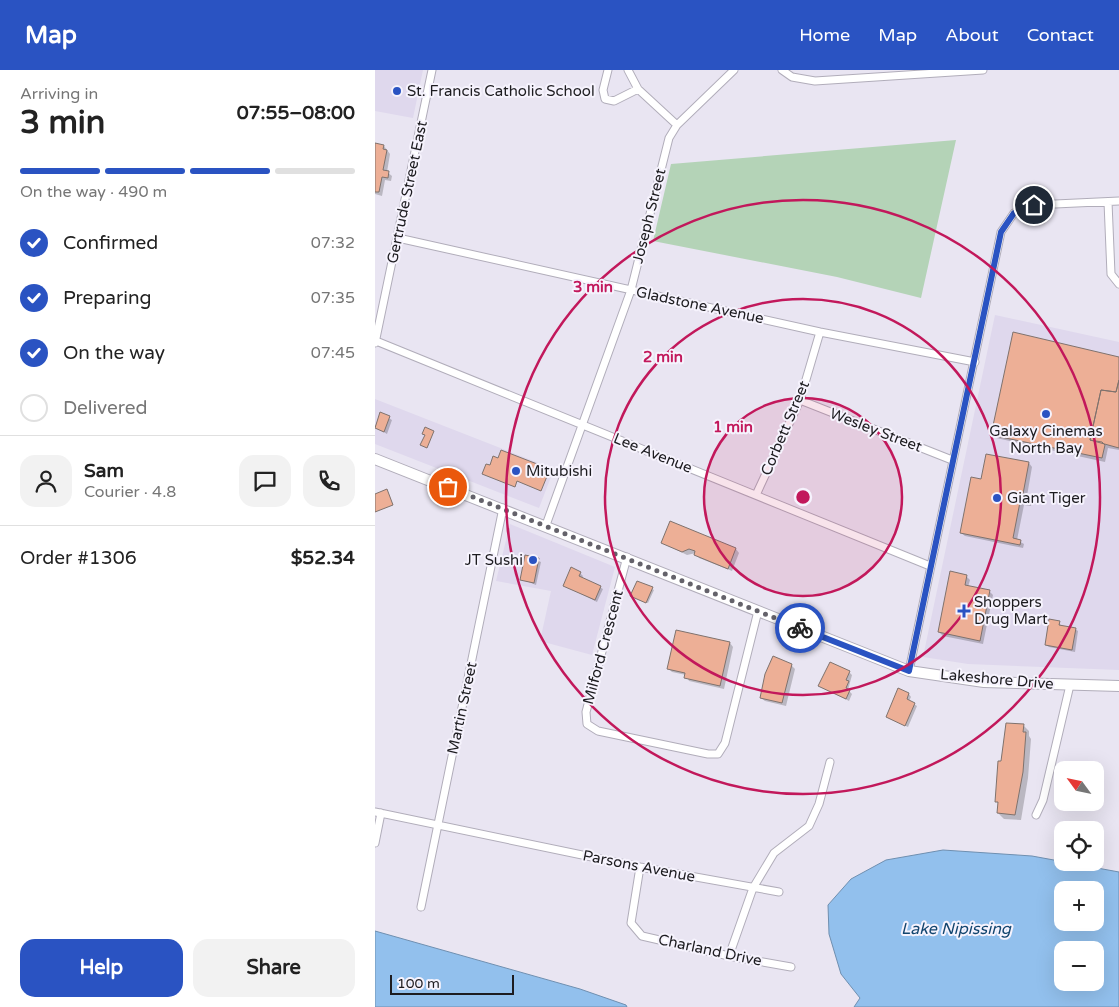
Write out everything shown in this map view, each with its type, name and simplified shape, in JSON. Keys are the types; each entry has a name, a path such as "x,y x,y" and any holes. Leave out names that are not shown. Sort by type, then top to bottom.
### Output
{"main road":[{"name":"Lakeshore Drive","path":"375,459 627,557 909,671 984,682 1119,686"}],"street":[{"name":"Gertrude Street East","path":"375,342 432,70"},
{"path":"608,70 603,90 605,99 615,101 630,95 638,89"},
{"path":"628,70 638,89 677,125"},
{"name":"Joseph Street","path":"545,525 631,290 665,147 677,125 734,70"},
{"path":"782,70 792,77 815,82 983,70"},
{"path":"909,671 1001,232 1014,213 1034,205 1119,201"},
{"path":"1109,202 1111,274 1119,284"},
{"name":"Gladstone Avenue","path":"398,238 820,332 975,362"},
{"name":"Corbett Street","path":"756,495 800,400 820,332"},
{"name":"Lee Avenue","path":"375,342 930,566"},
{"name":"Wesley Street","path":"800,400 953,460"},
{"name":"Martin Street","path":"421,907 503,508"},
{"name":"Milford Crescent","path":"627,557 586,712 587,724 598,731 708,754 718,754 725,743 758,611"},
{"path":"1036,815 1043,800 1069,685"},
{"path":"729,956 753,888 774,853 809,826 819,804 829,762"},
{"path":"375,844 378,813"},
{"name":"Parsons Avenue","path":"378,813 640,867 779,892"},
{"name":"Charland Drive","path":"640,867 631,923 642,936 729,956 791,967"}],"shaded area":[{"name":"St. Francis Catholic School","path":"375,70 423,70 413,118 375,111"},
{"path":"995,315 1119,342 1119,670 968,664 923,657"},
{"path":"375,399 554,469 539,508 375,444"},
{"path":"510,524 615,567 592,655 540,641 551,591 496,581"}],"green space":[{"path":"956,140 921,298 837,277 653,241 671,164"}],"water":[{"name":"Lake Nipissing","path":"943,850 1032,856 1054,860 1054,871 1104,871 1104,869 1119,872 1119,1007 854,1007 860,998 841,974 829,934 828,905 851,879 886,860"},
{"path":"375,931 580,989 626,1005 627,1007 375,1007"}],"building":[{"path":"375,143 384,145 383,149 387,150 383,170 389,171 388,178 382,177 379,192 375,192"},
{"name":"Galaxy Cinemas North Bay","path":"1013,332 1119,357 1119,380 1116,392 1101,390 1090,440 1102,442 1105,445 1102,458 991,435"},
{"path":"1119,380 1119,448 1090,440 1101,390 1116,392"},
{"path":"380,412 390,416 384,432 375,428"},
{"path":"425,427 434,431 427,448 420,445 425,435 422,434"},
{"name":"Mitubishi","path":"501,450 550,469 541,491 517,481 515,487 482,474 486,464 490,465 493,456 498,458"},
{"name":"Giant Tiger","path":"986,454 1029,462 1023,494 1029,495 1027,503 1020,502 1013,538 1021,540 1020,545 960,533 971,477 981,479"},
{"path":"387,489 393,505 375,512 375,494"},
{"path":"670,521 736,548 728,569 694,555 695,551 689,549 682,552 661,543"},
{"path":"525,555 539,558 534,583 520,580"},
{"path":"571,567 581,572 579,576 601,586 595,600 563,586"},
{"name":"Shoppers Drug Mart","path":"950,571 967,575 965,585 990,590 980,641 938,632"},
{"path":"637,581 653,587 646,603 630,596"},
{"path":"1049,619 1060,621 1059,625 1076,628 1072,650 1045,645"},
{"path":"676,630 730,642 720,686 684,678 685,673 667,669"},
{"path":"773,656 792,664 782,703 760,698 765,674"},
{"path":"830,662 850,671 846,680 849,681 846,688 850,690 846,699 818,686"},
{"path":"898,688 909,693 907,699 915,703 905,726 886,717"},
{"path":"1006,723 1024,724 1023,732 1026,732 1023,772 1015,815 997,813 998,802 995,802 998,761 1001,761"}],"way so far":[{"path":"448,487 517,513 800,628"}],"place":[{"name":"St. Francis Catholic School","path":"397,91"},
{"name":"Galaxy Cinemas North Bay","path":"1046,414"},
{"name":"Mitubishi","path":"516,471"},
{"name":"Giant Tiger","path":"997,498"},
{"name":"JT Sushi","path":"533,560"},
{"name":"Shoppers Drug Mart","path":"964,611"}],"route":[{"path":"800,628 909,671 1001,232 1014,213 1034,205"}]}
